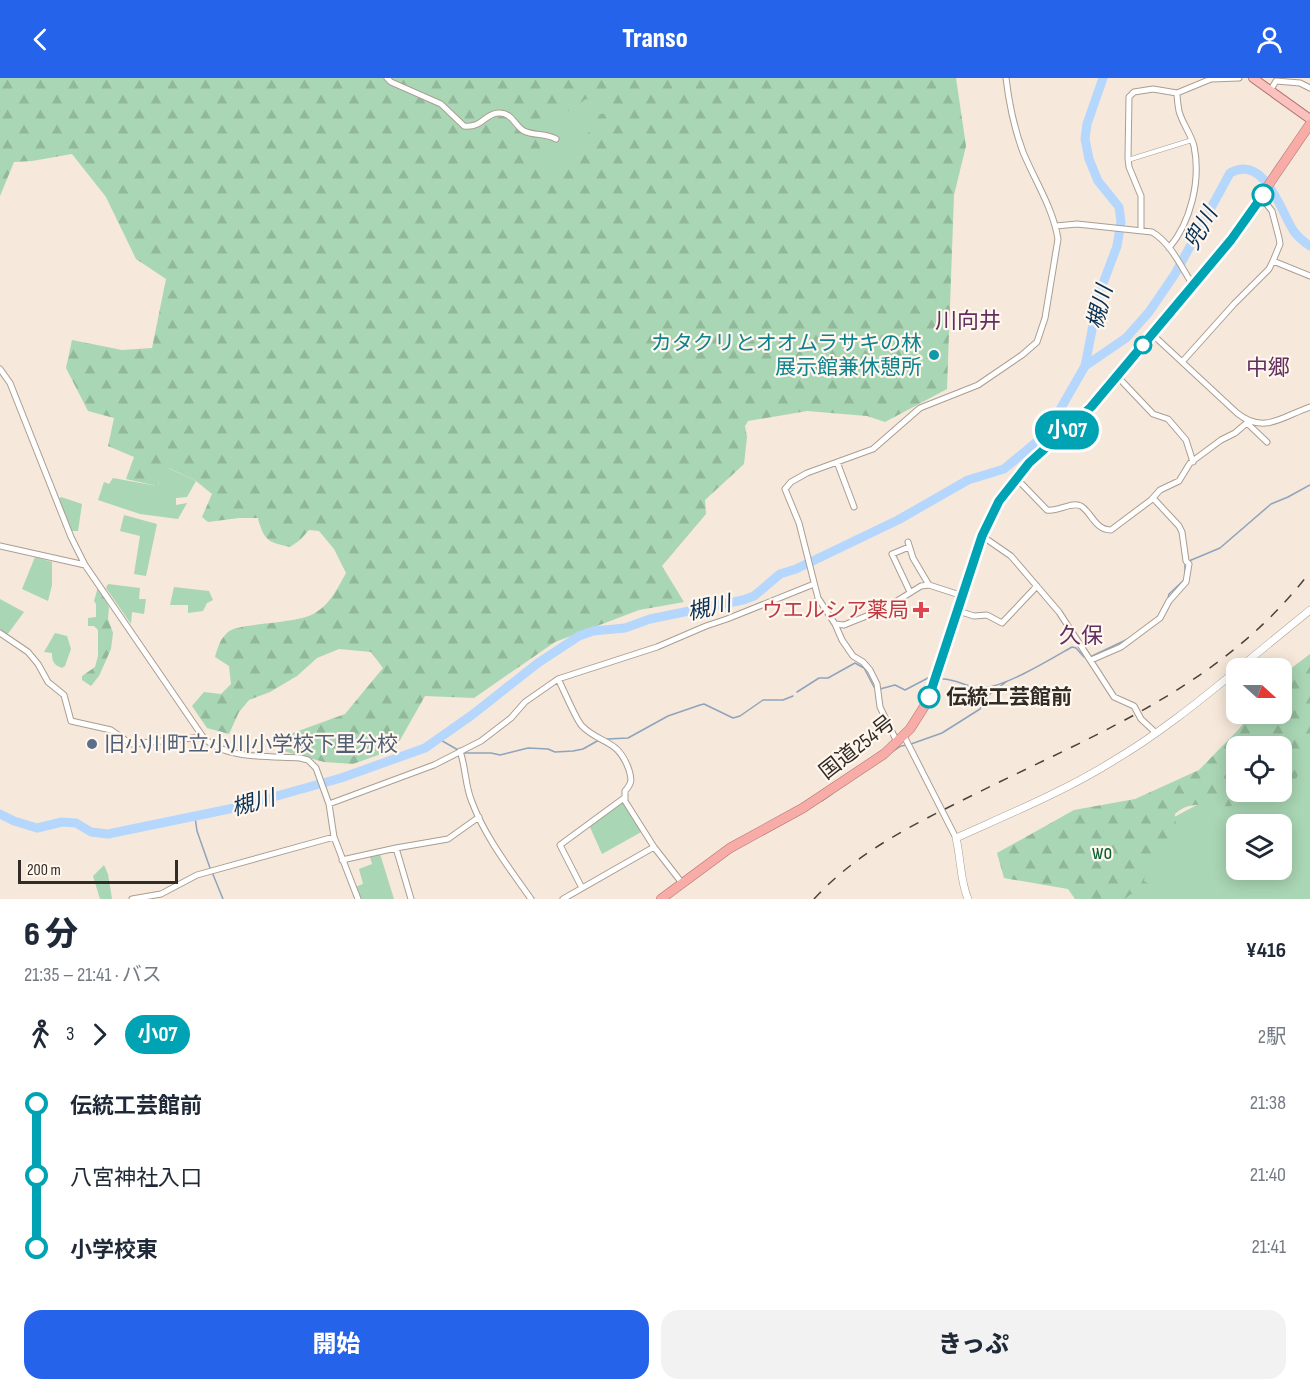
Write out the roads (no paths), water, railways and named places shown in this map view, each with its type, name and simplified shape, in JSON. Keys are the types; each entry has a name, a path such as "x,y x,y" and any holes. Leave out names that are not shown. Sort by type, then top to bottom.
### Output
{"highway":[{"name":"国道254号","path":"661,899 730,848 832,790 884,754 900,739 928,699 982,536 999,501 1016,478 1042,450 1071,427 1091,407 1231,240 1310,124"}],"main road":[{"path":"1253,78 1310,119"}],"street":[{"path":"387,78 391,82 441,104 464,126 472,127 499,112 510,115 525,131 549,135 556,139"},
{"path":"968,899 964,889 962,861 956,838 880,706 877,684 870,670 853,656 824,609 785,489 791,482 807,473 873,450 920,408 978,385 1023,356 1037,342 1045,318 1058,239 1056,226 1020,142 1012,116 1006,78"},
{"path":"1140,230 1141,196 1131,174 1128,160 1130,97 1134,92 1152,89 1176,93 1211,78 1239,78"},
{"path":"1270,91 1276,81 1300,84 1310,88"},
{"path":"1170,250 1184,226 1192,198 1196,159 1192,140 1179,113 1176,93"},
{"path":"1128,160 1192,140"},
{"path":"1182,362 1269,269 1273,261 1280,244 1279,238 1272,211 1262,196"},
{"path":"1056,226 1077,224 1140,230 1156,235 1170,250 1193,285"},
{"path":"1273,261 1310,276"},
{"path":"1152,334 1267,442"},
{"path":"0,369 10,382 71,537 85,565 203,737 212,745 229,752 308,760 316,770 328,803 334,837 358,899"},
{"path":"1117,376 1153,414 1168,419 1186,440 1193,462"},
{"path":"1016,478 1047,510 1062,509 1074,504 1080,505 1105,530 1116,527 1160,490 1183,477 1193,462 1221,440 1235,434 1248,422 1275,423 1310,407"},
{"path":"837,462 854,507"},
{"path":"1091,660 1121,646 1160,618 1168,602 1188,578 1189,564 1186,561 1182,532 1153,498"},
{"path":"982,536 1011,556 1059,612 1114,697 1134,706 1141,719 1156,733"},
{"path":"910,592 892,554 908,544 913,558 929,585"},
{"path":"0,546 85,565"},
{"path":"328,803 434,765 460,752 491,734 511,718 525,702 558,679 657,647 814,584"},
{"path":"834,624 844,625 884,609 921,586 929,585 963,596"},
{"path":"958,611 974,616 987,615 1002,623 1037,586"},
{"path":"1252,658 1310,610"},
{"path":"0,633 28,652 48,682 64,695 71,721 111,730 131,744 203,737"},
{"path":"558,679 582,726 623,754 632,778 624,798 654,847 682,883"},
{"path":"956,838 1080,780 1156,733 1226,679"},
{"path":"460,752 465,765 471,801 478,817 531,899"},
{"path":"582,888 560,844 624,798"},
{"path":"342,860 448,839 478,817"},
{"path":"132,899 161,897 197,875 334,837"},
{"path":"563,899 654,847"},
{"path":"396,848 411,899"}],"waterway":[{"name":"槻川","path":"0,814 37,828 62,822 76,823 91,832 108,834 234,808 341,778 425,748 472,715 538,663 579,636 593,631 625,628 650,619 754,596 780,574 796,569 898,520 968,480 1004,469 1046,434 1085,366 1102,286 1117,246 1121,222 1119,207 1098,181 1089,159 1085,139 1087,124 1103,78"},
{"name":"兜川","path":"1085,366 1126,338 1149,312 1175,274 1230,173 1242,169 1252,171 1261,177 1276,198 1293,230 1310,246"},
{"path":"1189,561 1220,548 1271,504 1310,485"},
{"path":"1185,565 1185,575"},
{"path":"1168,598 1169,594 1184,580"},
{"path":"1092,656 1128,639"},
{"path":"943,679 983,688 1016,677 1072,647 1084,657"},
{"path":"797,692 819,678 828,678 855,663 864,668 874,687"},
{"path":"880,689 895,685 905,690 928,678"},
{"path":"911,744 942,733 980,709 990,694 1006,682"},
{"path":"607,739 628,738 668,716 704,704 733,718 740,716 763,700 783,700 793,696"},
{"path":"439,739 458,750"},
{"path":"464,753 500,755 528,748 548,749 555,752 573,751 583,749 599,740"},
{"path":"892,752 907,745"},
{"path":"822,801 832,794"},
{"path":"195,817 197,831 210,868"},
{"path":"212,872 223,899"}],"railway":[{"path":"814,899 850,866 909,828 1111,727 1198,676 1238,646 1276,612 1310,572"}],"place":[{"name":"カタクリとオオムラサキの林 展示館兼休憩所","path":"934,355"},
{"name":"ウエルシア薬局","path":"921,610"},
{"name":"伝統工芸館前","path":"929,697"},
{"name":"旧小川町立小川小学校下里分校","path":"92,744"}],"district":[{"name":"川向井","path":"968,320"},
{"name":"中郷","path":"1268,367"},
{"name":"久保","path":"1081,635"}],"park label":[{"name":"wo","path":"1102,852"}]}
